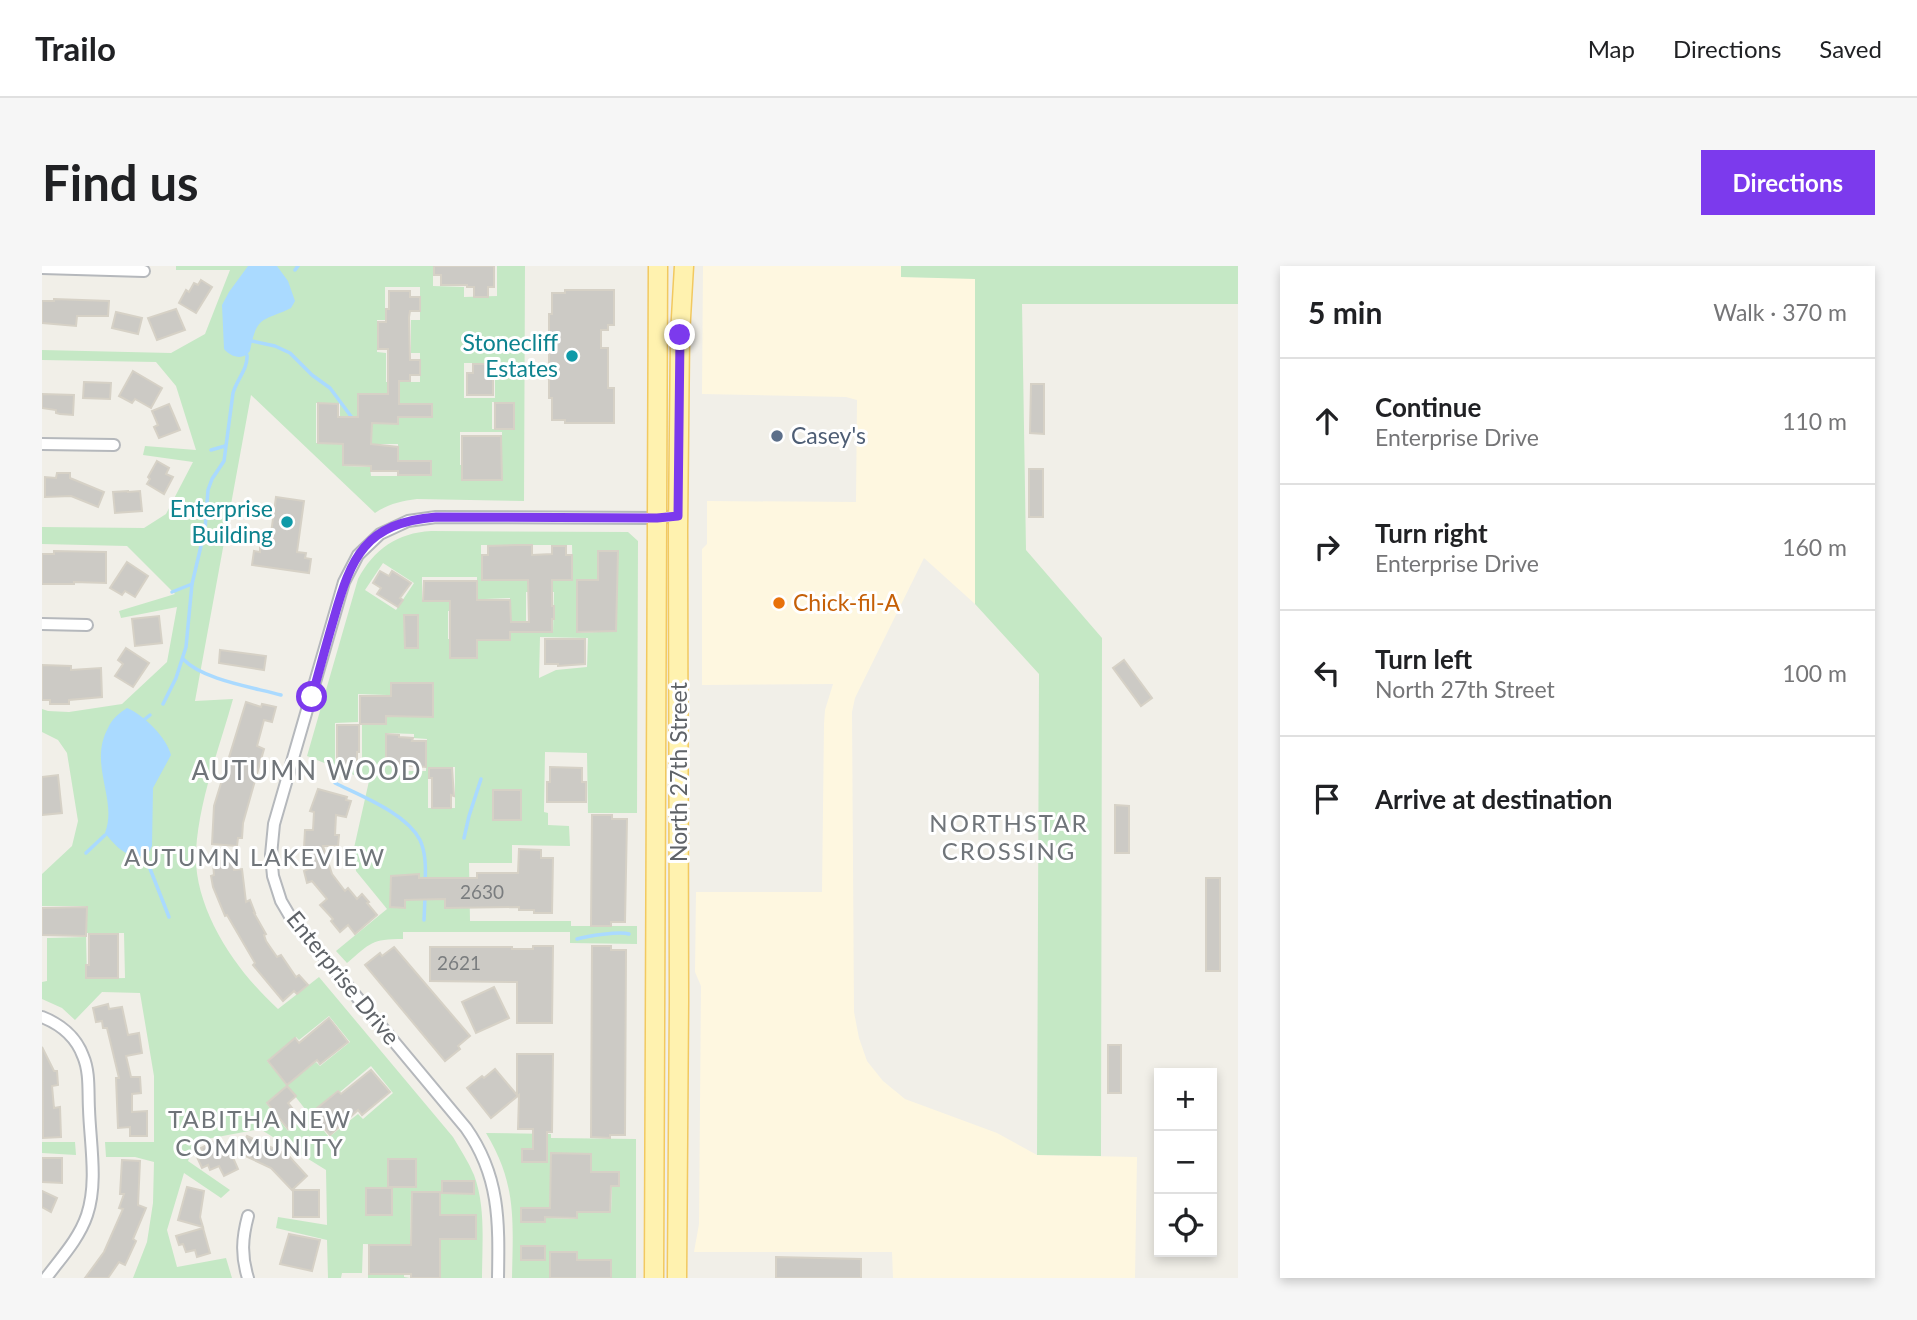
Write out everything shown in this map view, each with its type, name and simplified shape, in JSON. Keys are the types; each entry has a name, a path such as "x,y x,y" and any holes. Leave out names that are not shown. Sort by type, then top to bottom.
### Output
{"main road":[{"name":"North 27th Street","path":"654,1278 658,266"},
{"name":"North 27th Street","path":"677,1278 678,523 680,335 684,266"}],"street":[{"path":"42,268 144,271"},
{"path":"42,443 114,445"},
{"name":"Enterprise Drive","path":"498,1278 497,1204 494,1185 481,1153 466,1128 297,927 286,910 272,864 271,845 276,814 344,582 358,555 375,538 401,523 436,517 657,518 678,523"},
{"path":"42,624 87,625"},
{"path":"42,1017 57,1024 72,1037 85,1060 92,1180 85,1221 78,1235 46,1278"},
{"path":"247,1216 242,1242 248,1278"}],"shaded area":[{"path":"703,266 901,266 901,277 975,278 975,604 924,558 855,698 852,712 854,1012 867,1061 883,1081 905,1099 997,1133 1037,1155 1137,1157 1135,1278 893,1278 892,1252 694,1252 699,1224 701,986 695,972 696,892 822,892 824,724 833,684 702,685 702,549 707,544 707,501 856,502 857,400 846,397 702,394"}],"green space":[{"path":"176,266 433,266 433,286 464,287 464,297 497,296 497,266 525,266 524,501 417,499 395,503 375,513 251,395 195,701 233,699 205,794 196,851 202,895 220,938 247,977 278,1009 319,977 453,1137 472,1170 478,1187 482,1226 482,1278 440,1278 440,1250 411,1250 404,1265 404,1277 410,1278 368,1278 368,1275 397,1274 398,1245 363,1244 362,1273 342,1273 341,1278 328,1278 327,1240 276,1228 278,1217 327,1225 326,1170 260,1129 196,1141 188,1161 230,1190 221,1198 184,1173 167,1230 177,1267 226,1258 232,1278 133,1278 147,1242 153,1203 154,1162 135,1157 106,1157 105,1142 154,1142 154,1076 140,993 102,992 75,1020 62,1008 42,999 42,982 47,981 47,938 86,937 87,979 125,978 124,933 87,933 86,906 42,906 42,874 72,846 78,821 67,753 58,740 42,732 42,709 69,712 122,704 167,662 177,607 121,618 119,611 175,594 127,546 42,544 42,527 144,528 166,514 193,462 143,455 145,446 196,450 176,386 156,362 42,360 42,350 171,353 205,334 230,270 176,270","holes":["385,287 420,287 420,320 411,320 411,353 420,353 420,382 386,382 386,353 377,352 377,320 385,320","464,363 495,363 495,398 464,398","358,393 399,393 399,423 358,423","492,402 515,403 514,430 492,429","316,403 340,403 340,444 316,443","460,432 502,432 502,464 460,465","344,436 371,436 372,444 398,444 398,476 371,476 370,467 343,466","329,1016 350,1042 320,1066 316,1062 287,1085 267,1061 296,1037 299,1040","371,1066 393,1093 363,1119 358,1114 329,1137 310,1114","287,1086 309,1114 288,1131 266,1103","388,1159 416,1159 416,1188 392,1188 392,1216 365,1216 365,1188 387,1188","411,1192 440,1192 440,1247 410,1246"]},
{"path":"901,266 1238,266 1238,304 1022,304 1026,550 1102,638 1101,1156 1037,1155 1039,674 975,604 975,279 901,277"},
{"path":"419,532 628,532 638,541 637,813 588,813 587,753 545,752 544,812 548,813 548,825 569,826 570,846 512,845 512,863 469,863 470,921 571,921 571,926 637,926 637,944 570,943 570,932 403,932 403,939 378,941 347,963 336,951 387,909 356,871 354,848 369,781 307,756 358,579 371,559 388,544","holes":["481,545 572,545 573,581 481,581","383,563 414,583 396,610 365,590","422,577 477,577 477,601 422,601","598,579 598,632 577,633 577,580","526,592 554,592 553,633 526,632","510,598 511,640 485,640 485,599","448,611 478,611 478,640 448,639","540,637 588,638 587,667 556,670 539,678","358,694 387,695 387,725 362,725 362,766 335,766 335,723 358,722","386,733 414,734 414,738 427,739 426,771 397,771 397,765 385,764","428,767 455,767 455,808 428,808"]},
{"path":"486,1133 551,1134 551,1138 636,1139 636,1278 611,1278 611,1259 584,1260 584,1278 578,1278 578,1252 550,1252 549,1278 512,1278 511,1203 496,1152","holes":["550,1153 591,1153 591,1182 550,1182","593,1171 620,1171 620,1186 612,1186 611,1213 584,1213 584,1184 592,1184","550,1189 578,1190 578,1219 549,1218"]},
{"path":"42,1142 75,1142 76,1155 42,1153"}],"water":[{"path":"248,266 277,266 288,281 295,301 291,308 263,321 255,331 250,351 237,357 224,349 222,305"},
{"path":"127,708 154,728 165,741 171,755 153,788 152,846 148,854 142,856 124,852 105,833 108,807 102,769 103,742 112,722"}],"building":[{"path":"434,266 494,266 494,287 488,287 488,297 474,297 474,287 441,285 441,275 434,275"},
{"path":"201,280 212,287 196,313 179,303 186,290 189,292 194,283 198,285"},
{"name":"Stonecliff Estates","path":"565,290 614,290 614,325 608,325 608,330 601,330 601,348 608,348 608,388 614,388 614,423 565,423 565,420 552,420 552,398 549,398 549,314 552,314 552,293 565,293"},
{"path":"389,291 410,291 410,297 420,297 420,311 410,311 409,317 410,360 420,360 420,375 410,375 410,381 399,381 399,404 432,404 432,417 398,417 398,424 372,423 371,444 398,447 398,461 431,461 431,475 398,475 398,471 371,471 371,466 343,465 343,444 318,443 318,403 338,404 338,417 358,417 358,394 388,394 388,349 378,349 378,322 386,322"},
{"path":"42,301 109,301 108,316 77,316 76,326 42,323"},
{"path":"176,309 185,330 157,340 148,318"},
{"path":"116,312 142,318 138,334 112,328"},
{"path":"473,364 487,364 487,373 493,373 493,395 467,395 467,373 473,373"},
{"path":"133,371 162,388 151,408 135,399 132,403 119,396"},
{"path":"84,382 111,383 110,399 83,398"},
{"path":"1031,384 1044,384 1044,434 1030,433"},
{"path":"42,394 74,395 73,415 42,408"},
{"path":"495,403 514,403 514,429 495,429"},
{"path":"169,404 180,430 159,438 154,427 158,425 152,411"},
{"path":"462,436 501,436 502,480 462,480"},
{"path":"157,461 169,468 166,474 173,477 164,494 147,484"},
{"path":"1029,469 1043,469 1043,517 1029,517"},
{"path":"57,473 70,473 70,478 104,492 98,507 71,496 45,497 45,477 56,478"},
{"path":"140,491 142,511 115,513 113,492"},
{"name":"Enterprise Building","path":"276,497 304,501 297,552 306,553 305,558 311,559 309,573 252,565 254,551 260,552 260,546 269,548"},
{"path":"532,545 532,555 552,554 552,546 566,546 566,555 572,555 572,580 552,580 552,632 510,632 510,640 477,640 477,658 450,658 450,601 423,601 424,581 477,581 477,600 510,600 511,622 529,622 528,580 482,580 482,555 488,555 488,546"},
{"path":"54,551 106,552 106,583 42,584 42,554 54,554"},
{"path":"598,551 618,551 616,631 577,632 577,580 598,580"},
{"path":"127,562 148,576 135,597 125,591 122,595 110,588"},
{"path":"380,571 389,576 392,571 411,583 400,598 403,600 398,607 377,594 381,588 373,583"},
{"path":"404,615 418,615 418,648 405,648"},
{"path":"159,616 162,643 135,646 132,619"},
{"path":"545,639 585,639 585,664 545,664"},
{"path":"126,648 149,663 133,687 115,676 123,664 118,660"},
{"path":"220,650 266,656 264,670 219,663"},
{"path":"1124,660 1152,698 1141,706 1113,668"},
{"path":"42,665 71,666 71,670 101,668 102,697 69,700 69,704 50,704 50,700 42,700"},
{"path":"391,683 433,683 433,717 386,716 386,724 360,724 360,696 391,696"},
{"path":"246,702 261,707 262,704 276,707 272,722 264,720 257,746 264,749 243,823 242,838 238,838 237,846 212,844 214,806"},
{"path":"337,725 359,725 357,765 337,765"},
{"path":"386,734 413,738 412,741 426,741 426,767 386,763"},
{"path":"550,767 582,768 582,782 586,782 586,802 547,802"},
{"path":"429,768 452,768 454,796 451,795 451,808 432,808 432,778 429,778"},
{"path":"58,775 62,813 42,815 42,777"},
{"path":"318,789 347,797 346,800 351,801 346,817 336,815 335,835 339,835 338,846 323,846 332,874 345,891 348,888 357,899 362,894 377,915 355,934 348,925 340,932 331,921 333,919 320,905 327,899 312,881 307,883 304,871 308,869 304,848 305,830 313,830 314,812 310,811"},
{"path":"493,790 521,790 521,820 493,820"},
{"path":"1115,805 1129,806 1129,853 1115,853"},
{"path":"592,815 612,815 612,819 627,819 625,922 611,922 611,926 591,926"},
{"path":"519,849 541,850 541,858 553,858 552,913 534,913 534,910 519,910 519,907 445,908 445,899 405,900 405,908 390,907 391,876 419,874 419,878 477,878 477,873 518,873"},
{"path":"233,859 234,870 242,869 246,902 250,900 266,934 266,941 277,957 281,955 296,977 299,975 308,985 297,994 294,991 283,1001 253,965 255,963 227,915 225,916 213,887 213,862"},
{"path":"1206,878 1220,878 1220,971 1206,971"},
{"path":"87,907 86,936 42,935 42,908"},
{"path":"89,934 118,934 118,978 86,978 86,965 89,965"},
{"path":"533,946 553,946 552,1023 517,1023 517,982 430,981 430,947 533,949"},
{"path":"592,946 611,946 611,950 626,950 625,1135 610,1135 610,1138 591,1137"},
{"path":"394,947 470,1036 458,1046 460,1049 445,1061 365,965 380,953 382,956"},
{"path":"494,987 509,1018 476,1033 462,1002"},
{"path":"108,1004 109,1009 122,1007 128,1035 139,1033 142,1053 126,1056 131,1077 140,1077 141,1093 132,1094 132,1112 147,1111 147,1136 130,1136 130,1127 118,1128 116,1078 119,1078 107,1028 103,1028 102,1021 96,1022 93,1008"},
{"path":"329,1018 348,1042 320,1064 317,1060 287,1085 268,1061 295,1038 299,1043"},
{"path":"1108,1045 1121,1045 1121,1093 1108,1093"},
{"path":"42,1047 54,1071 57,1071 58,1085 52,1086 54,1108 60,1107 61,1137 43,1138"},
{"path":"517,1054 553,1054 552,1132 547,1132 547,1162 522,1162 522,1149 533,1149 533,1129 518,1129 519,1095 491,1118 467,1088 495,1069 517,1095"},
{"path":"371,1070 390,1092 362,1115 358,1110 330,1135 311,1113 338,1091 341,1094"},
{"path":"287,1086 296,1096 288,1103 301,1119 288,1129 267,1103"},
{"path":"247,1136 288,1155 307,1176 292,1190 271,1168 239,1153"},
{"path":"215,1141 218,1148 227,1144 238,1169 224,1176 219,1166 210,1170 208,1165 202,1168 197,1157 204,1154 201,1148"},
{"path":"551,1153 591,1154 591,1172 619,1172 619,1186 611,1186 610,1212 577,1212 577,1218 545,1217 545,1222 521,1222 521,1208 550,1208"},
{"path":"42,1158 62,1158 62,1183 42,1182"},
{"path":"388,1159 416,1159 416,1187 388,1187"},
{"path":"122,1160 140,1161 138,1205 146,1208 133,1239 136,1241 125,1265 119,1262 108,1278 85,1278 104,1252 123,1209 119,1208 124,1194 120,1194"},
{"path":"442,1181 474,1181 474,1194 442,1193"},
{"path":"187,1187 204,1191 200,1217 203,1227 178,1220"},
{"path":"366,1188 392,1188 392,1215 366,1215"},
{"path":"293,1190 319,1190 319,1217 293,1217"},
{"path":"42,1191 57,1198 51,1212 42,1207"},
{"path":"412,1192 440,1192 440,1215 476,1215 476,1239 440,1239 440,1278 411,1278 411,1274 369,1274 369,1245 411,1245"},
{"path":"203,1228 210,1253 197,1257 195,1250 186,1252 183,1244 179,1245 176,1236"},
{"path":"289,1234 320,1240 312,1271 280,1264"},
{"path":"521,1246 545,1246 545,1260 521,1260"},
{"path":"550,1252 577,1252 577,1260 611,1260 611,1278 550,1278"},
{"path":"776,1257 861,1259 861,1278 776,1278"}],"waterway":[{"path":"295,270 298,266"},
{"path":"252,341 275,346 290,353 330,388 353,419"},
{"path":"163,704 176,678 186,647 192,584 205,529 208,490 224,461 233,393 246,365 247,355"},
{"path":"211,450 225,446"},
{"path":"172,592 192,584"},
{"path":"183,659 215,678 281,695"},
{"path":"145,719 150,715"},
{"path":"464,838 481,779"},
{"path":"335,783 382,806 413,830 423,850 425,882"},
{"path":"86,853 105,835"},
{"path":"145,856 169,917"},
{"path":"424,920 425,897"},
{"path":"577,939 611,933 629,934"}],"place":[{"name":"Stonecliff Estates","path":"572,356"},
{"name":"Casey's","path":"777,436"},
{"name":"Enterprise Building","path":"287,522"},
{"name":"Chick-fil-A","path":"779,603"}],"district":[{"name":"AUTUMN WOOD","path":"307,771"},
{"name":"NORTHSTAR CROSSING","path":"1009,838"},
{"name":"AUTUMN LAKEVIEW","path":"255,858"},
{"name":"TABITHA NEW COMMUNITY","path":"260,1134"}],"route":[{"path":"312,697 347,575 363,548 387,529 415,519 436,517 678,516 680,335"}]}
